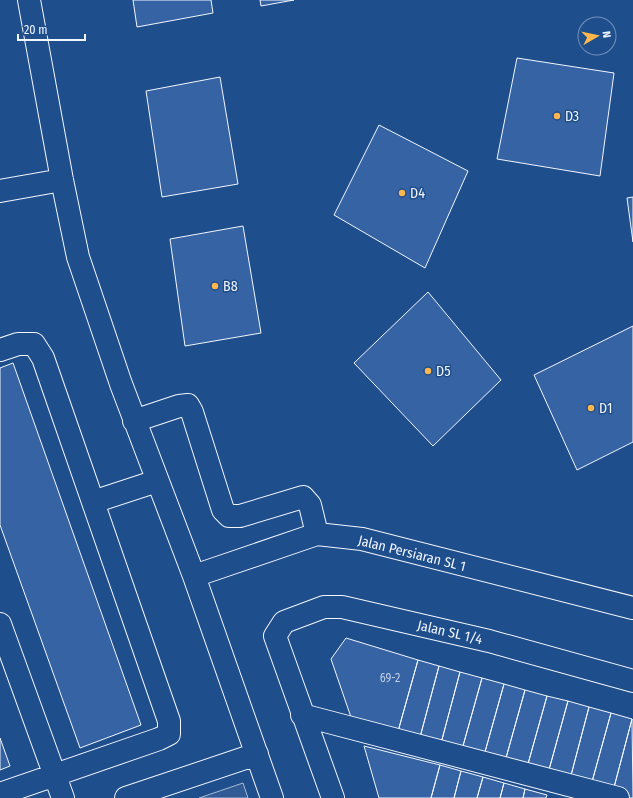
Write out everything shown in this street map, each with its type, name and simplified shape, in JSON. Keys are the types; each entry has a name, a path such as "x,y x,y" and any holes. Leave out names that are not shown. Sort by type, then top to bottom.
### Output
{"street":[{"path":"30,0 62,180 78,257 134,421 194,576 272,798"},
{"path":"0,191 62,180"},
{"path":"0,350 18,344 34,344 43,358 169,721 168,734 159,739 0,794"},
{"path":"134,421 179,406 188,405 192,412 223,510 229,516 240,516 303,497 310,505 317,534"},
{"path":"93,502 157,481"},
{"name":"Jalan Persiaran SL 1","path":"194,576 317,534 362,539 633,608"},
{"name":"Jalan SL 1/4","path":"302,715 275,636 284,622 324,607 342,607 489,641 633,681"},
{"path":"0,624 63,798"},
{"path":"302,715 333,798"},
{"path":"302,715 618,798"},
{"path":"126,798 257,754"}],"shaded area":[{"path":"243,783 248,798 199,798"}],"building":[{"path":"133,0 211,0 213,13 137,27"},
{"path":"260,0 294,0 261,6"},
{"name":"D3","path":"517,58 614,73 600,176 497,159"},
{"path":"220,77 238,184 162,197 146,91"},
{"name":"D4","path":"379,125 468,171 425,268 334,215"},
{"path":"633,197 633,242 627,198"},
{"name":"B8","path":"243,226 261,333 185,346 170,239"},
{"name":"D5","path":"428,292 501,380 433,446 354,363"},
{"name":"D1","path":"633,326 633,442 577,470 534,375"},
{"path":"13,363 141,725 80,748 0,525 0,368"},
{"path":"346,638 418,660 397,735 354,726 331,659"},
{"path":"418,660 439,666 419,741 397,735"},
{"path":"439,666 460,672 440,747 419,741"},
{"path":"460,672 482,678 461,753 440,747"},
{"path":"482,678 504,684 483,759 461,753"},
{"path":"504,684 525,690 504,765 483,759"},
{"path":"525,690 547,696 526,771 504,765"},
{"path":"547,696 568,701 547,777 526,771"},
{"path":"568,701 589,707 569,783 547,777"},
{"path":"589,707 611,713 590,789 569,783"},
{"path":"611,713 632,719 612,795 590,789"},
{"path":"632,719 633,798 624,798 612,795"},
{"path":"0,738 10,766 0,770"},
{"path":"364,746 440,765 431,798 379,798"},
{"path":"440,765 461,771 454,798 431,798"},
{"path":"461,771 483,777 477,798 454,798"},
{"path":"483,777 504,783 500,798 477,798"},
{"path":"504,783 525,789 523,798 500,798"},
{"path":"525,789 547,795 546,798 523,798"}],"place":[{"name":"D3","path":"557,116"},
{"name":"D4","path":"402,193"},
{"name":"B8","path":"215,286"},
{"name":"D5","path":"428,371"},
{"name":"D1","path":"591,408"}]}
